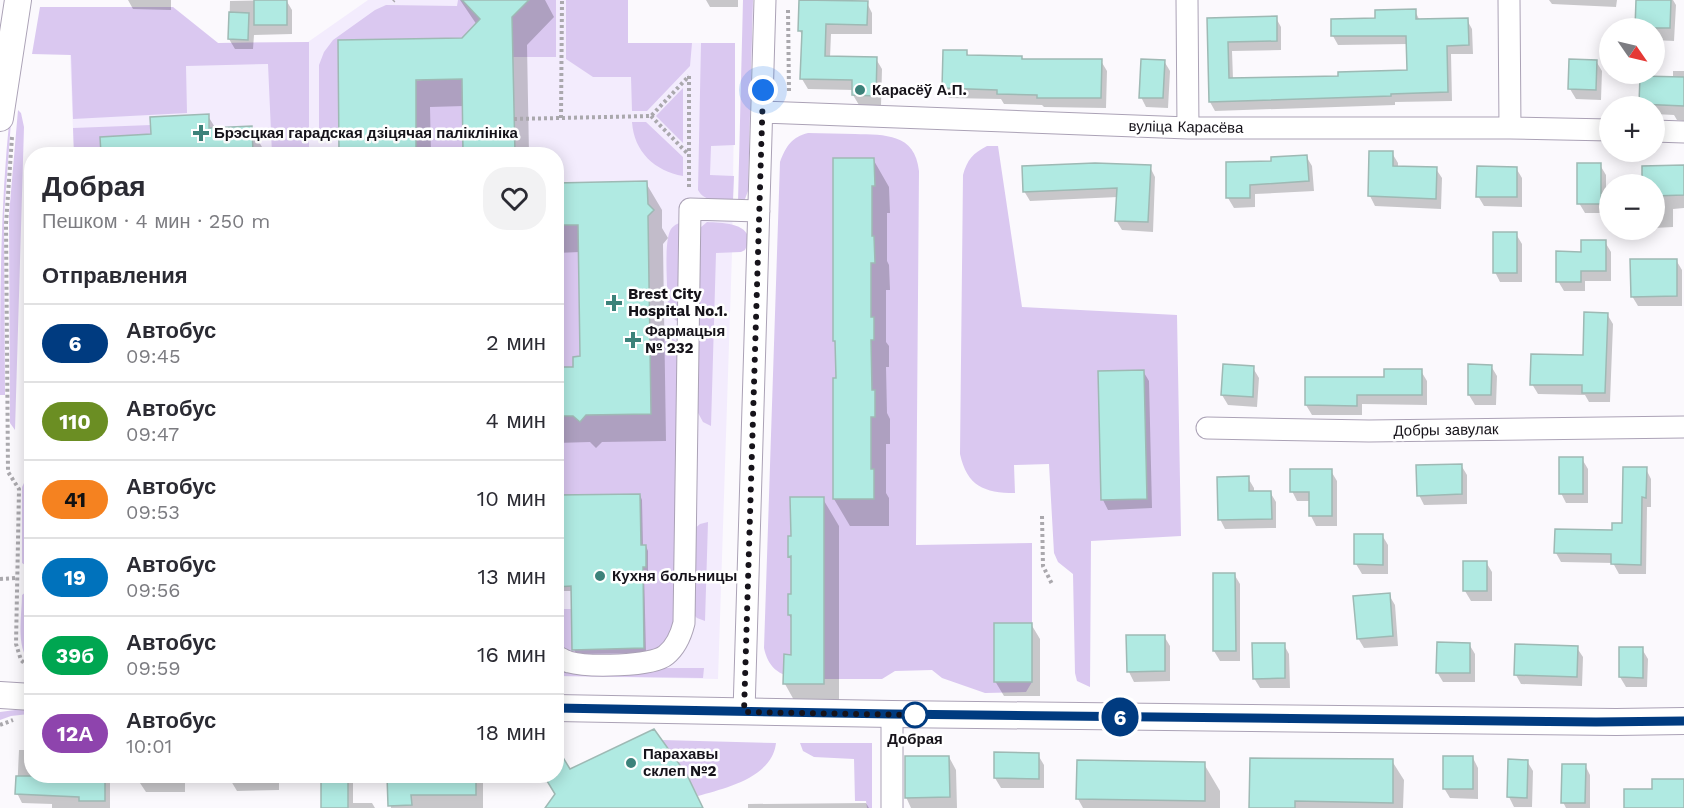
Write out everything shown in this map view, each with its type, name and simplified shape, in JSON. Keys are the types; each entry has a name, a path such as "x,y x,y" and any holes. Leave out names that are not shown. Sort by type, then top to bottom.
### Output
{"main road":[{"path":"6,124 18,0"},
{"path":"0,695 24,696"},
{"path":"564,708 1684,722"}],"street":[{"path":"744,712 765,0"},
{"path":"1187,0 1188,128"},
{"path":"1509,0 1510,128"},
{"name":"вуліца Карасёва","path":"762,112 1188,128 1599,130"},
{"path":"1665,131 1684,132"},
{"path":"564,660 579,664 652,662 665,656 681,635 684,611 690,209 759,211"},
{"name":"Добры завулак","path":"1207,428 1369,431 1684,427"},
{"path":"892,714 892,808"}],"path":[{"path":"561,0 561,118"},
{"path":"788,0 789,113"},
{"path":"514,119 651,116 689,76 690,209"},
{"path":"651,116 688,154"},
{"path":"6,124 8,472 18,489 17,653 24,663"},
{"path":"0,399 7,399"},
{"path":"1042,516 1043,566 1052,584"},
{"path":"0,579 17,579"}],"shaded area":[{"path":"368,0 628,0 628,43 735,43 732,253 718,679 564,676 564,147 74,147 70,55 173,7 218,43 308,42"},
{"path":"458,0 462,0 489,29 462,38 338,40 339,135 319,135 319,65 324,52 333,40 375,10 386,5 457,6"},
{"path":"529,0 556,0 556,57 513,57 513,37 500,37 500,29"},
{"path":"566,0 628,0 628,43 692,43 690,66 647,111 632,111 631,77 593,77 566,59"},
{"path":"743,0 753,0 748,191 745,199 738,202"},
{"path":"40,7 173,7 218,43 309,42 309,147 272,147 268,64 186,66 187,113 73,119 71,55 32,54"},
{"path":"701,43 735,43 735,145 711,146 710,175 734,176 733,201 709,199 698,190"},
{"path":"462,79 463,147 416,147 416,81"},
{"path":"683,88 683,143 656,116"},
{"path":"12,108 4,216 5,395 0,395 2,219"},
{"path":"18,110 21,113 24,127 15,430 10,423 9,215"},
{"path":"632,122 646,122 683,157 683,176 664,170 648,158 637,142"},
{"path":"151,125 151,134 100,137 101,147 74,147 73,128"},
{"path":"808,133 887,136 905,143 912,149 916,159 919,171 916,545 1032,543 1032,623 994,623 994,681 1032,682 1026,692 985,693 942,678 932,670 895,671 882,679 798,679 775,669 766,655 764,648 780,162 790,143"},
{"path":"987,146 998,146 1022,307 1177,315 1181,536 1091,541 1090,687 1077,681 1075,673 1073,574 1058,562 1054,553 1049,464 1014,465 1015,493 1004,493 978,486 967,474 960,454 963,175 971,158"},
{"path":"684,222 678,322 670,316 668,310 667,244 671,229"},
{"path":"707,222 737,226 747,234 748,241 745,250 741,252 716,253 711,426 703,422 697,411 700,228"},
{"path":"578,224 580,356 573,357 573,367 564,367 564,225"},
{"path":"650,338 673,339 681,344 673,633 653,655 578,658 564,650 564,609 572,609 573,650 644,648 643,567 646,566 646,545 641,545 640,494 564,495 564,416 573,416 580,422"},
{"path":"24,483 24,564 22,563 22,487"},
{"path":"708,522 705,621 693,614 693,530 700,524"},
{"path":"24,593 24,652 20,631 22,595"},
{"path":"564,666 573,668 704,668 703,678 564,676"},
{"path":"24,710 24,715 0,720 0,712"},
{"path":"662,740 776,743 773,755 757,773 746,780 698,796 687,775"},
{"path":"800,743 872,743 872,808 867,808 866,801 855,801 854,759 814,757 803,751"}],"building":[{"path":"254,0 287,0 287,25 254,25"},
{"path":"462,0 529,0 512,17 515,147 463,147 462,79 416,80 416,147 339,147 338,40 462,38 480,19"},
{"path":"799,0 868,1 867,25 826,24 825,56 877,57 876,96 852,95 852,80 800,79 802,31 798,31"},
{"path":"1636,0 1671,0 1670,28 1665,28 1665,18 1635,18"},
{"path":"1416,9 1416,19 1468,18 1469,45 1447,46 1448,92 1209,102 1207,18 1277,16 1277,41 1228,42 1229,78 1338,76 1338,72 1407,70 1406,36 1331,36 1331,19 1375,18 1375,10"},
{"path":"229,12 249,13 248,40 228,39"},
{"path":"943,50 967,50 967,55 1022,56 1022,59 1102,59 1101,98 1037,98 1037,95 997,94 997,90 942,88"},
{"path":"1141,59 1165,60 1163,98 1139,98"},
{"path":"1569,59 1597,60 1596,90 1568,89"},
{"path":"1665,77 1684,77 1684,106 1665,105 1665,96 1639,96 1640,84 1665,84"},
{"name":"Брэсцкая гарадская дзіцячая паліклініка","path":"209,114 209,128 252,126 253,147 101,147 100,137 151,134 150,117"},
{"path":"1369,151 1393,151 1393,166 1437,167 1436,199 1368,196"},
{"path":"1307,155 1309,181 1250,185 1250,198 1226,198 1226,162 1271,161 1271,157"},
{"path":"833,158 874,158 872,236 874,236 875,263 871,263 871,317 874,317 874,340 871,340 875,417 871,417 871,469 874,469 874,499 833,499 833,378 836,378 835,341 833,341"},
{"path":"1095,163 1151,165 1148,222 1115,221 1117,188 1023,192 1022,166"},
{"path":"1577,163 1601,163 1599,204 1577,204"},
{"path":"1684,165 1684,195 1665,196 1665,174 1642,174 1642,166"},
{"path":"1477,166 1517,167 1517,197 1476,197"},
{"name":"Brest City Hospital No.1.","path":"647,181 648,204 654,210 648,216 651,414 586,415 580,422 573,416 564,416 564,367 573,367 573,357 580,356 578,225 564,225 564,183"},
{"path":"1493,232 1517,232 1517,273 1493,273"},
{"path":"1581,240 1606,240 1606,271 1581,271 1581,282 1556,282 1556,251 1581,252"},
{"path":"1630,259 1677,259 1677,296 1631,297"},
{"path":"1584,312 1608,313 1605,393 1582,393 1582,385 1530,385 1531,354 1583,355"},
{"path":"1223,364 1254,366 1253,397 1221,395"},
{"path":"1468,364 1492,365 1491,395 1468,395"},
{"path":"1384,369 1422,369 1422,395 1357,395 1357,406 1305,405 1305,377 1384,377"},
{"path":"1144,370 1147,499 1101,500 1098,371"},
{"path":"1559,457 1583,457 1583,494 1559,494"},
{"path":"1462,464 1462,494 1417,496 1416,465"},
{"path":"1623,467 1647,467 1646,498 1642,497 1641,565 1611,564 1611,554 1554,553 1555,529 1612,530 1612,523 1622,523"},
{"path":"1290,469 1332,469 1332,516 1309,516 1309,492 1290,492"},
{"path":"1249,476 1249,491 1271,491 1272,519 1218,520 1217,477"},
{"name":"Кухня больницы","path":"640,494 641,545 646,545 646,567 643,567 644,648 572,650 571,586 564,586 564,495"},
{"path":"790,497 824,497 824,684 783,684 784,654 791,655 791,615 788,615 788,594 791,594 791,556 788,557 788,536 791,536"},
{"path":"1354,534 1383,534 1383,565 1354,564"},
{"path":"1463,561 1487,561 1487,591 1463,591"},
{"path":"1213,573 1235,573 1236,651 1213,651"},
{"path":"1390,593 1393,636 1357,639 1353,596"},
{"path":"994,623 1032,623 1032,682 994,682"},
{"path":"1126,635 1165,635 1165,671 1127,672"},
{"path":"1437,642 1470,643 1470,673 1436,673"},
{"path":"1252,643 1285,643 1285,678 1253,679"},
{"path":"1515,644 1578,646 1577,677 1514,675"},
{"path":"1619,647 1643,647 1643,678 1619,677"},
{"name":"Парахавы склеп №2","path":"654,729 687,775 703,808 545,808 555,794 548,783 564,783 564,759 570,769"},
{"path":"994,752 1039,753 1039,779 994,778"},
{"path":"905,756 949,756 950,797 905,798"},
{"path":"1443,756 1473,756 1473,789 1443,789"},
{"path":"1250,758 1393,759 1393,803 1295,801 1295,808 1249,808"},
{"path":"1508,759 1528,760 1527,798 1507,797"},
{"path":"1077,760 1205,762 1205,801 1076,799"},
{"path":"1562,764 1586,764 1585,803 1561,803"},
{"path":"16,776 24,776 24,783 105,783 105,801 79,801 79,797 15,794"},
{"path":"1652,779 1684,779 1684,808 1624,808 1624,789 1652,789"},
{"path":"321,783 348,783 348,808 321,808"},
{"path":"387,783 476,783 476,795 411,795 412,805 388,806"}],"bus line":[{"name":"6","path":"564,708 892,714 1684,721"}],"place":[{"name":"Карасёў А.П.","path":"860,90"},
{"name":"Брэсцкая гарадская дзіцячая паліклініка","path":"201,133"},
{"name":"Brest City Hospital No.1.","path":"614,303"},
{"name":"Фармацыя № 232","path":"633,340"},
{"name":"Кухня больницы","path":"600,576"},
{"name":"Добрая","path":"915,715"},
{"name":"Парахавы склеп №2","path":"631,763"}],"route":[{"path":"763,90 744,712 915,715"}]}
